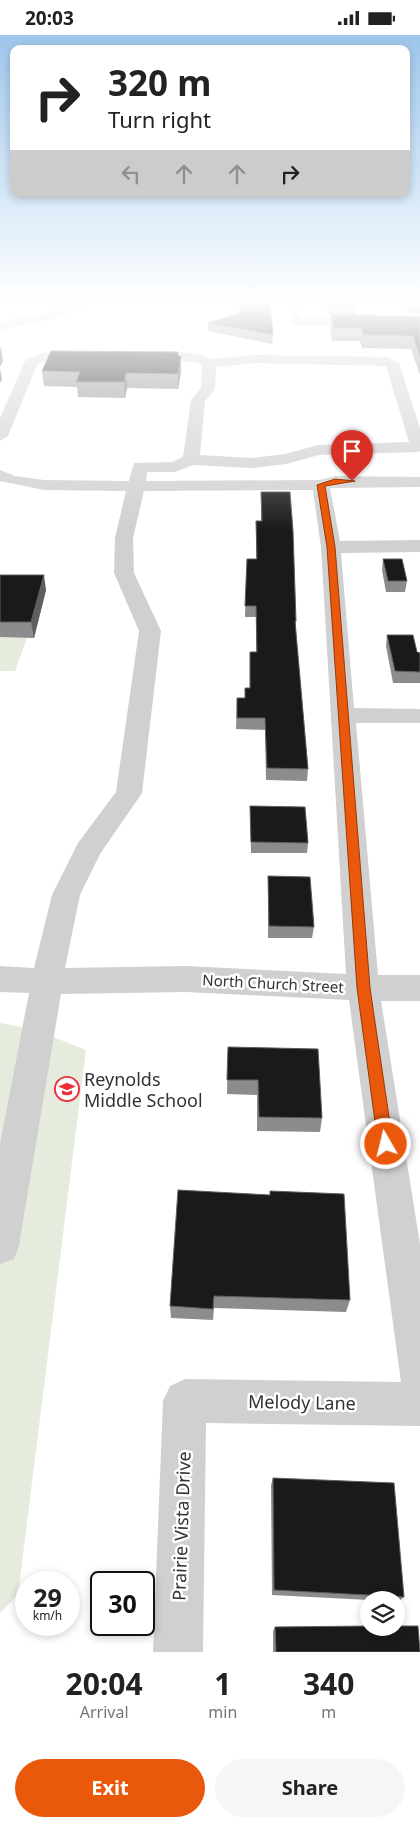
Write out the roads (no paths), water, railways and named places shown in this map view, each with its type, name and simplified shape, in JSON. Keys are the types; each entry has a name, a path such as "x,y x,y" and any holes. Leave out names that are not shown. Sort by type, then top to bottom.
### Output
{"street":[{"path":"0,436 24,378"},
{"path":"191,460 198,400 208,389 208,378"},
{"path":"397,378 419,454"},
{"path":"0,1245 47,981 66,895 88,851 129,793 150,631 124,573 124,538 140,467 175,467 191,460 251,463 286,459 318,450 419,454"},
{"path":"419,454 337,466 327,473 321,485 331,547 345,715 363,988 420,1377"},
{"path":"0,475 5,479 26,484 321,485 335,481 420,482"},
{"path":"331,547 420,546"},
{"path":"345,715 420,716"},
{"name":"North Church Street","path":"0,979 47,981 186,979 363,988 420,988"},
{"name":"Melody Lane","path":"184,1401 420,1404"},
{"name":"Prairie Vista Drive","path":"178,1652 184,1401"}],"place":[{"name":"Reynolds Middle School","path":"67,1089"}]}
